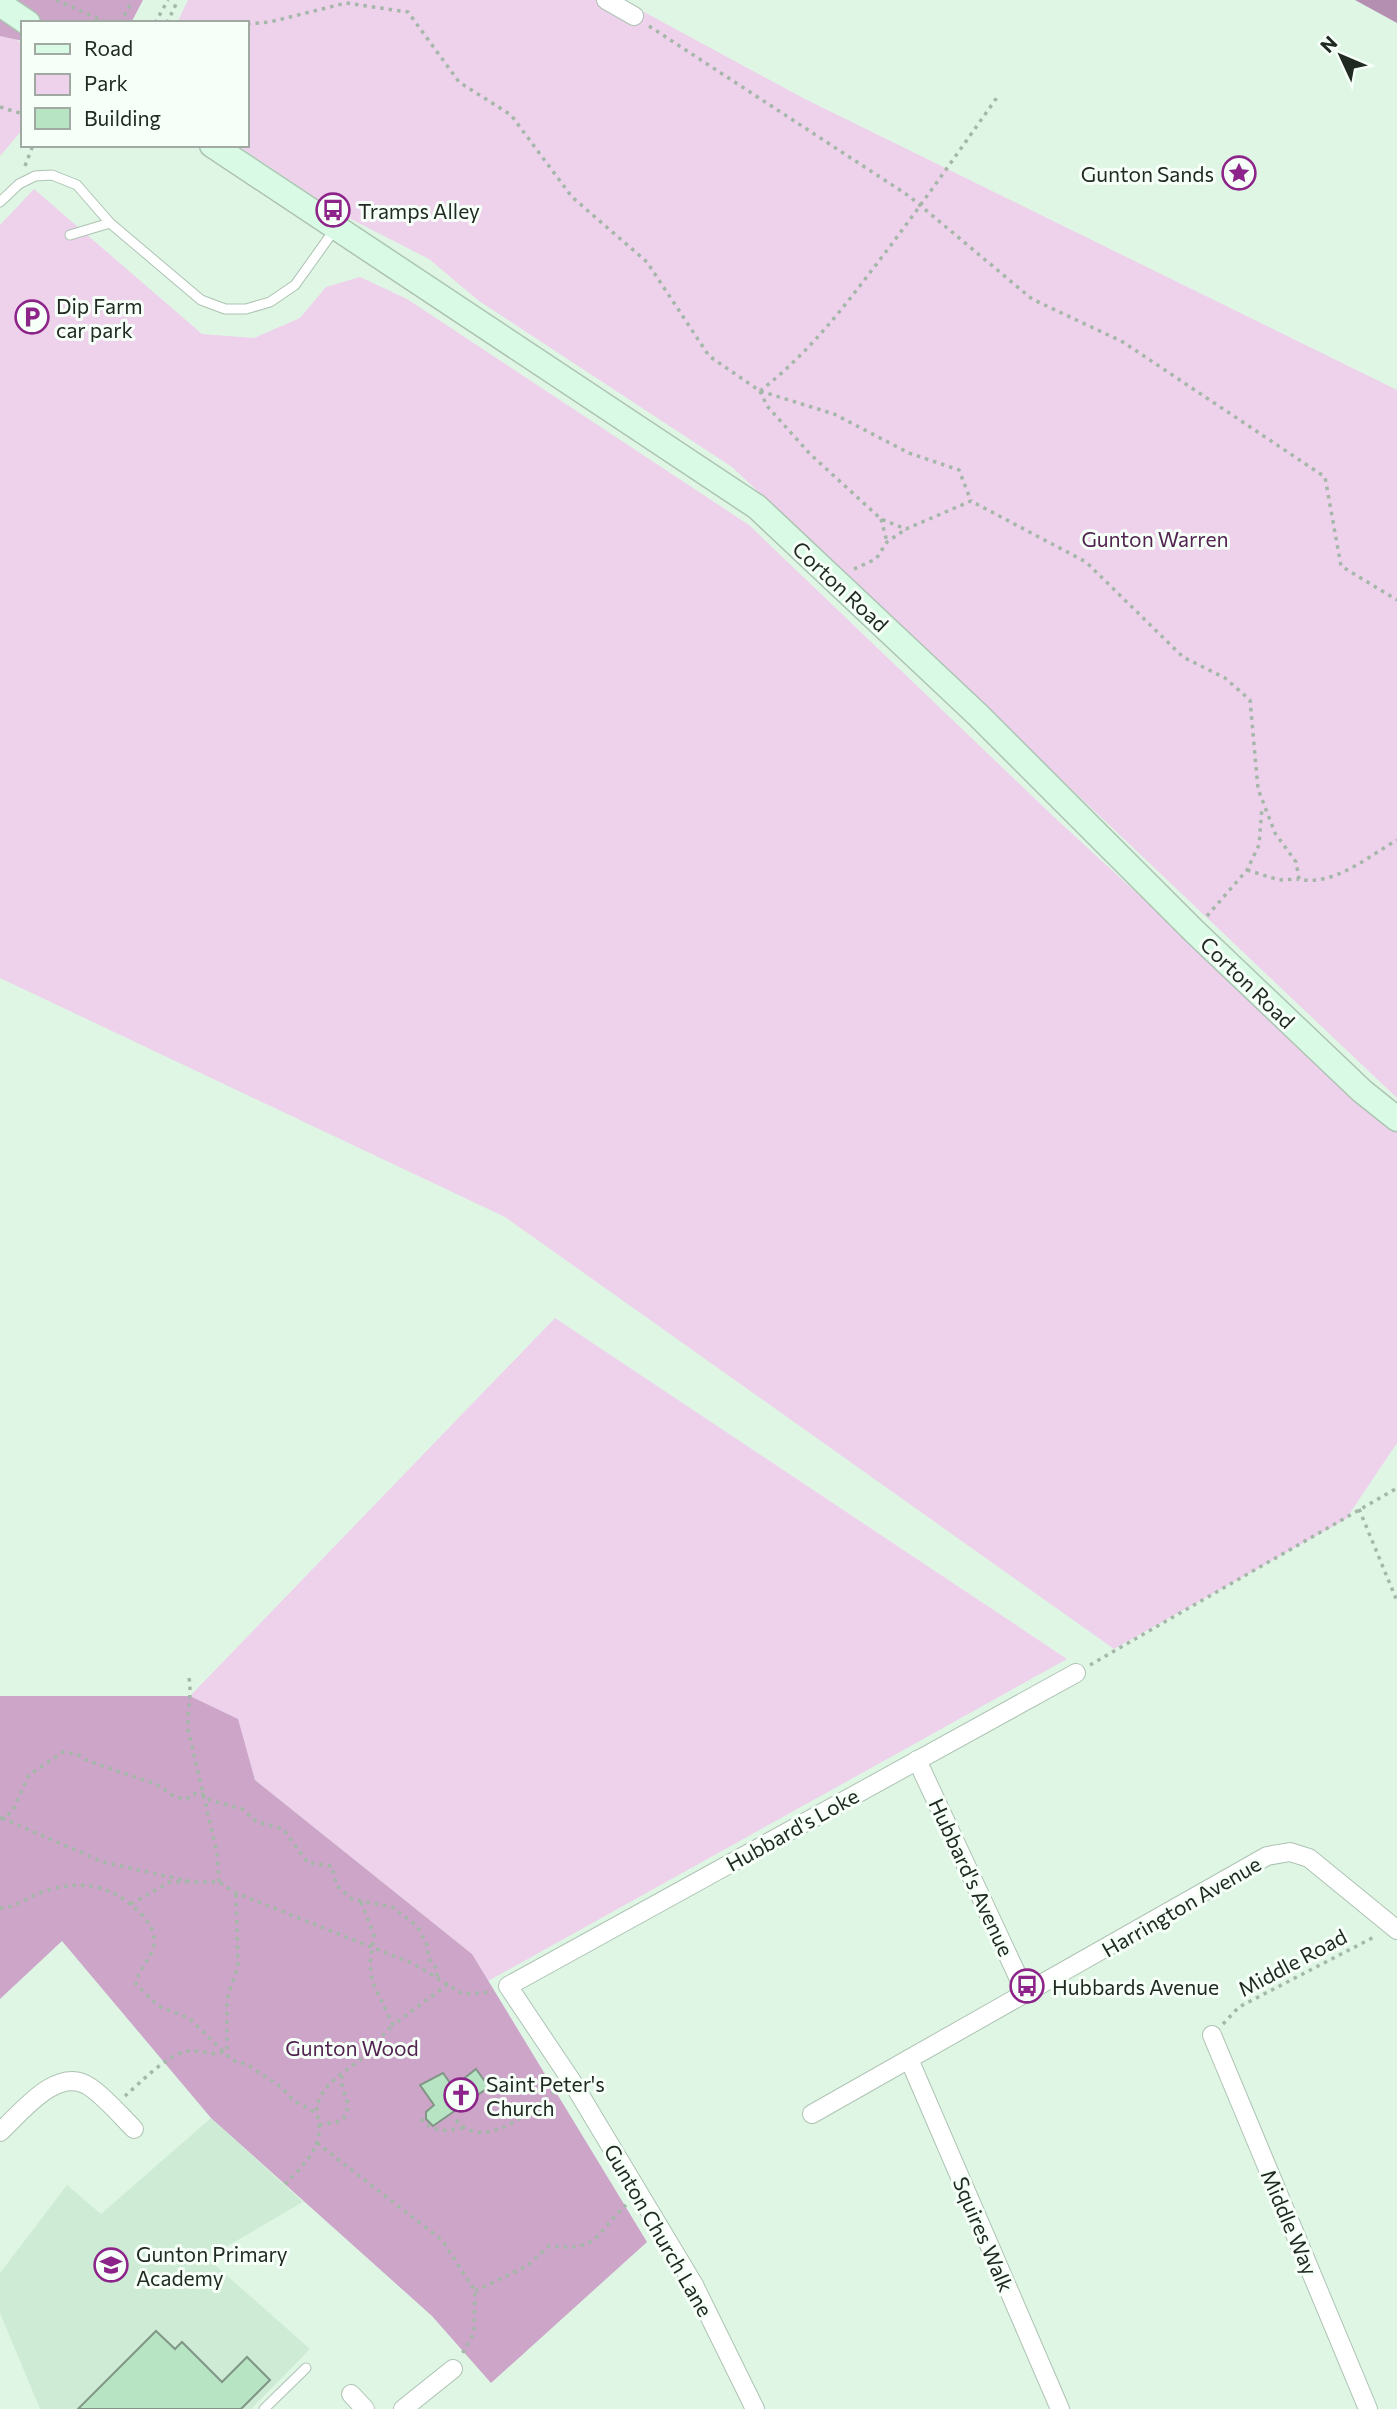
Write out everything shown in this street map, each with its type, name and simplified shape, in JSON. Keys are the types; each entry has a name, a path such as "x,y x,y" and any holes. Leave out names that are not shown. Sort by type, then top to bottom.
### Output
{"main road":[{"path":"0,4 25,21"},
{"name":"Corton Road","path":"215,147 757,507 978,715 1194,931 1362,1091 1397,1119"}],"street":[{"path":"606,0 634,16"},
{"name":"Hubbard's Loke","path":"501,1989 1076,1673"},
{"name":"Hubbard's Avenue","path":"917,1760 1026,1994"},
{"name":"Harrington Avenue","path":"812,2114 1267,1856 1290,1852 1310,1858 1395,1929"},
{"name":"Gunton Church Lane","path":"501,1989 571,2080 687,2274 755,2409"},
{"name":"Middle Way","path":"1212,2035 1368,2409"},
{"name":"Squires Walk","path":"909,2059 1060,2409"},
{"path":"0,2132 52,2085 70,2081 88,2085 134,2129"},
{"path":"403,2409 453,2369"},
{"path":"351,2394 365,2409"}],"lane":[{"path":"0,202 19,184 35,176 52,175 77,185 110,223 201,300 225,309 246,309 270,302 295,285 335,227"},
{"path":"70,235 110,223"},
{"path":"264,2409 306,2368"}],"path":[{"path":"56,0 103,21"},
{"path":"156,21 168,0"},
{"path":"168,21 178,0"},
{"path":"248,24 270,22 346,3 408,12 459,82 511,115 572,197 647,262 709,356 760,391 834,414 909,453 959,470 971,501 1086,562 1183,657 1226,678 1250,700 1258,789 1275,833 1296,862 1299,880"},
{"path":"121,21 130,5"},
{"path":"634,16 921,206 1032,299 1124,342 1325,477 1341,566 1397,600"},
{"path":"760,391 793,365 823,334 921,206 998,96"},
{"path":"0,107 21,113"},
{"path":"760,391 767,406 810,454 881,519 906,529"},
{"path":"838,583 856,567 876,559 887,542 906,529 971,501"},
{"path":"881,519 887,542"},
{"path":"1194,931 1247,870 1259,845 1262,807"},
{"path":"1247,870 1279,880 1308,882 1335,876 1397,839"},
{"path":"1076,1673 1397,1488"},
{"path":"1359,1509 1397,1601"},
{"path":"189,1678 191,1694 188,1729 216,1853 219,1882"},
{"path":"0,1818 12,1812 29,1775 63,1752 77,1754 88,1761 156,1784 175,1797 187,1799 192,1794 201,1793 210,1800 242,1809 257,1822 283,1829 308,1863 332,1866 336,1885 361,1902 392,1907 417,1926 428,1947 428,1958 437,1969 437,1977"},
{"path":"0,1818 103,1861 193,1882"},
{"path":"131,1904 170,1882 219,1882 236,1893 437,1977 463,1994 501,1989"},
{"path":"0,1908 11,1907 42,1892 91,1883 131,1904 149,1922 154,1944 138,1973 136,1984 158,2006 189,2018 205,2031 223,2053"},
{"path":"223,2053 227,2050 229,2029 227,1999 238,1966 236,1893"},
{"path":"361,1902 371,1923 372,1980 393,2025"},
{"name":"Middle Road","path":"1212,2035 1240,2007 1395,1929"},
{"path":"285,2185 305,2164 317,2143 319,2125 316,2113 320,2097 331,2081 342,2076 393,2025 448,1984"},
{"path":"112,2108 182,2052 199,2050 223,2053 256,2070 281,2087 293,2101 316,2113"},
{"path":"319,2125 342,2120 349,2110 349,2101 341,2084 342,2076"},
{"path":"456,2120 463,2128 481,2135 526,2115 559,2089"},
{"path":"421,2119 429,2128 440,2132 463,2128"},
{"path":"317,2143 442,2240 475,2291 474,2333 453,2369"},
{"path":"475,2291 527,2266 549,2245 570,2248 589,2245 629,2202"}],"shaded area":[{"path":"1355,0 1397,0 1397,23"},
{"name":"Gunton Primary Academy","path":"211,2118 303,2202 207,2258 310,2349 251,2409 40,2409 0,2313 0,2273 67,2185 101,2214"}],"green space":[{"path":"0,0 143,0 132,21 21,21 21,41 0,36"},
{"name":"Gunton Warren","path":"188,0 622,0 803,98 1397,390 1397,1098 732,467 479,301 429,259 337,212 240,147 248,147 248,21 178,21"},
{"path":"0,29 21,43 21,131 0,156"},
{"path":"34,189 202,334 254,338 300,318 326,287 360,277 407,299 749,525 1054,817 1397,1132 1397,1443 1346,1519 1114,1649 505,1217 0,978 0,225"},
{"path":"555,1318 1067,1659 488,1981 472,1954 255,1780 237,1719 190,1696"},
{"name":"Gunton Wood","path":"0,1696 190,1696 238,1719 255,1780 472,1954 647,2242 491,2383 432,2316 211,2118 62,1941 0,1999"}],"building":[{"name":"Saint Peter's Church","path":"476,2069 489,2087 433,2126 426,2119 426,2112 434,2105 420,2085 443,2073 453,2087"},
{"path":"156,2331 175,2349 182,2342 222,2382 247,2357 270,2380 241,2409 78,2409"}],"place":[{"name":"Gunton Sands","path":"1239,173"},
{"name":"Tramps Alley","path":"333,210"},
{"name":"Dip Farm car park","path":"32,317"},
{"name":"Hubbards Avenue","path":"1027,1986"},
{"name":"Saint Peter's Church","path":"461,2095"},
{"name":"Gunton Primary Academy","path":"111,2265"}]}
